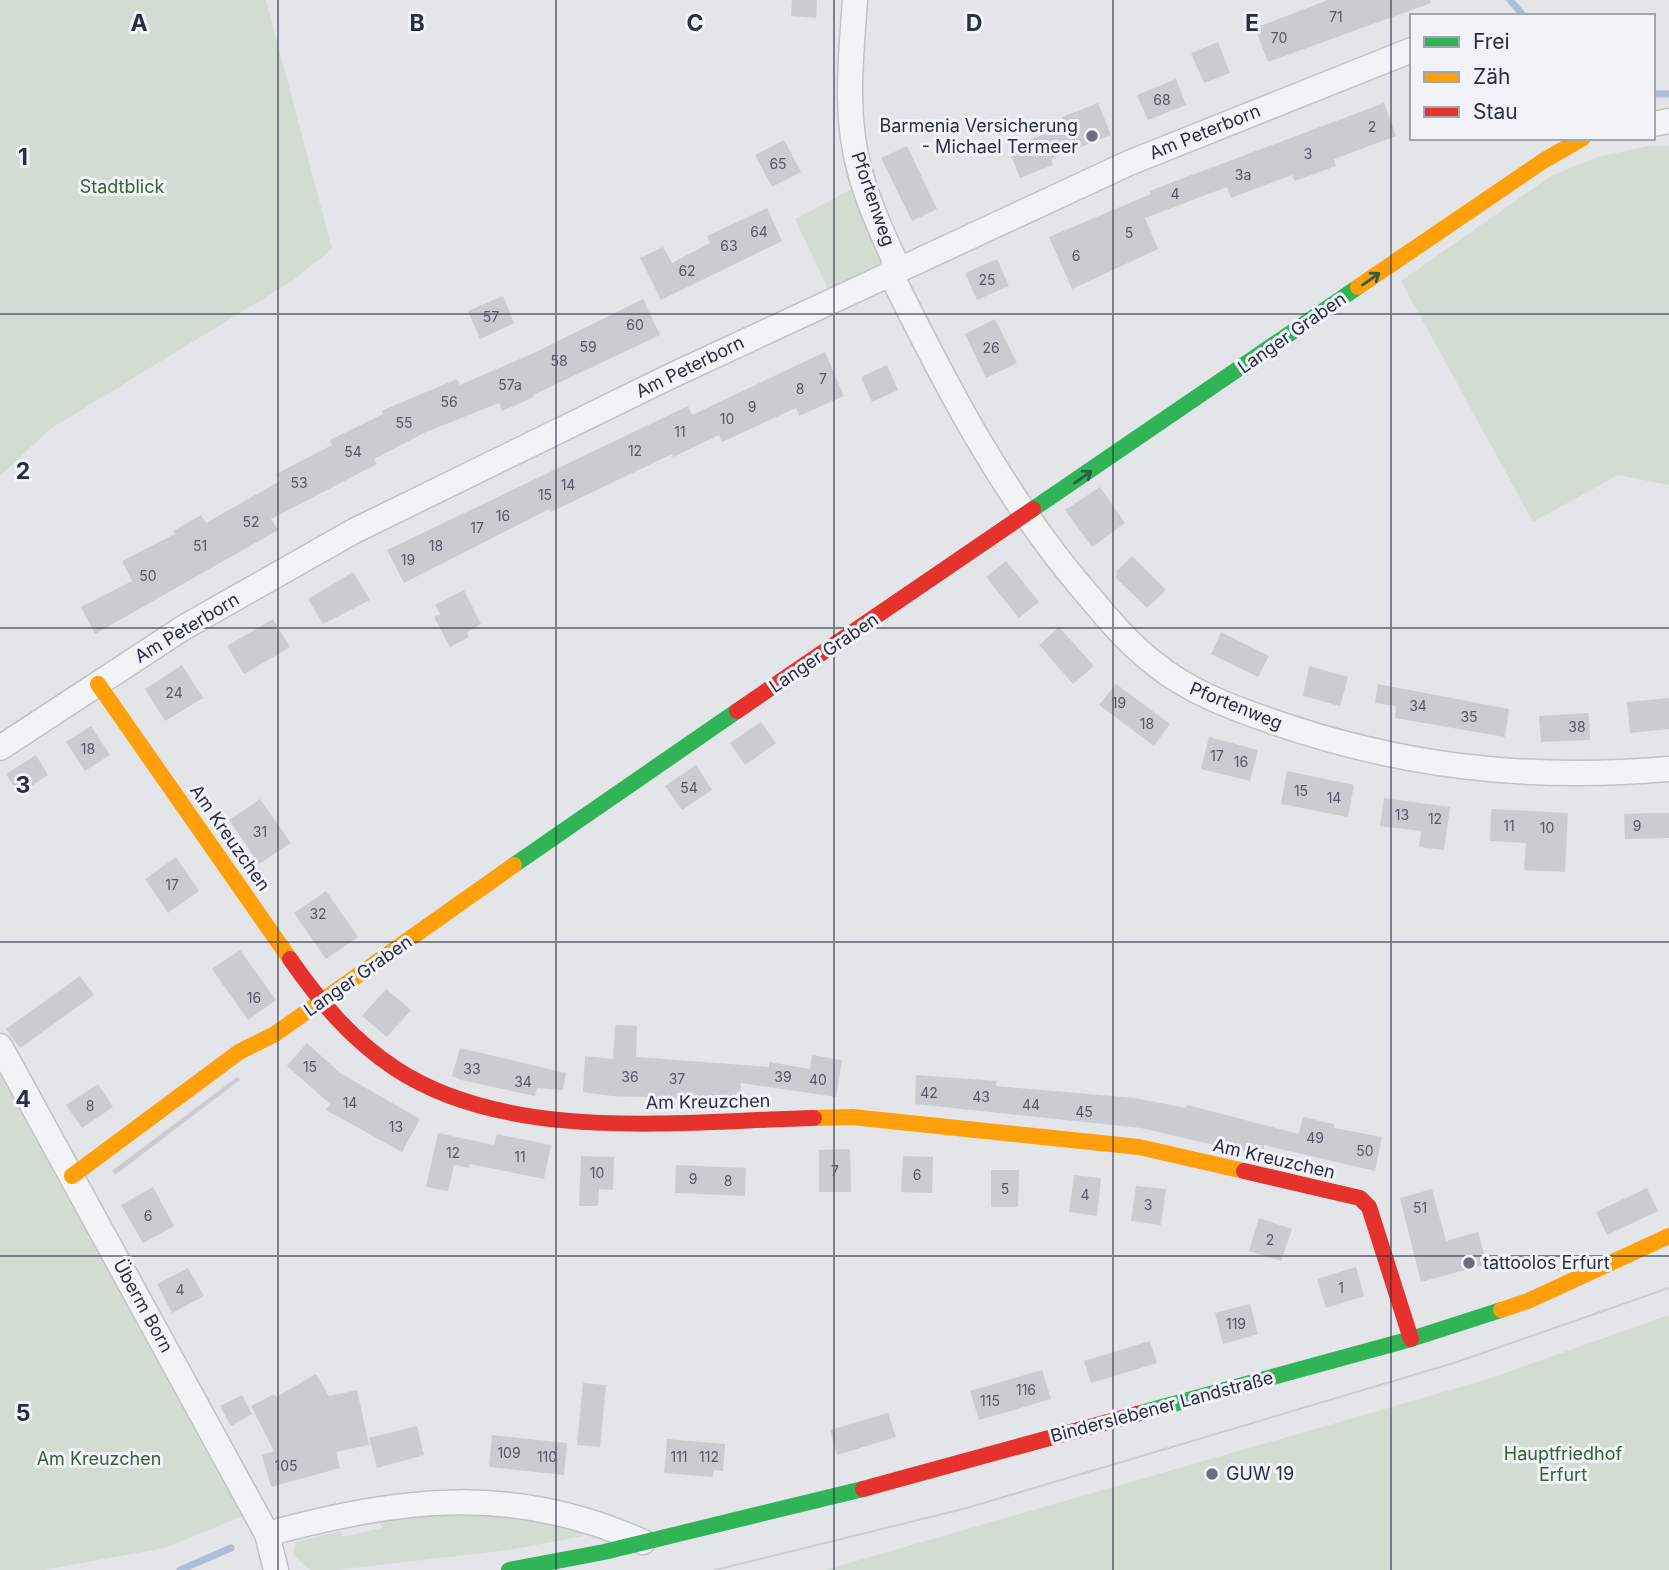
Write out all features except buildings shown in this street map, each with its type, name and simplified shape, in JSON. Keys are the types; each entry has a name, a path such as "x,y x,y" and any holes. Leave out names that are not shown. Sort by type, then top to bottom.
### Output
{"street":[{"name":"Pfortenweg","path":"855,0 849,96 857,160 894,270 948,391 1026,516 1112,624 1154,664 1192,690 1327,741 1480,771 1550,775 1669,769"},
{"name":"Am Peterborn","path":"0,748 183,628 354,531 894,270 1129,163 1410,51"},
{"name":"Langer Graben","path":"72,1176 239,1052 275,1034 606,800 1543,161 1580,140"},
{"name":"Am Kreuzchen","path":"98,684 320,1002 354,1037 405,1074 455,1097 518,1113 596,1124 852,1117 1139,1147 1360,1198 1369,1207 1411,1339"},
{"name":"Überm Born","path":"0,1046 267,1534 276,1570"},
{"name":"Binderslebener Landstraße","path":"509,1570 826,1499 1411,1339 1528,1301 1669,1236"},
{"path":"267,1534 392,1505 458,1501 518,1506 591,1520 643,1542"}],"green space":[{"name":"Stadtblick","path":"0,0 266,0 332,249 292,281 50,429 0,476"},
{"path":"1648,146 1669,146 1669,485 1618,475 1533,522 1401,281 1551,176 1598,157"},
{"path":"852,189 881,263 828,289 795,219"},
{"name":"Am Kreuzchen","path":"0,1075 242,1516 165,1548 43,1570 0,1570"},
{"name":"Hauptfriedhof Erfurt","path":"1669,1315 1669,1570 825,1570 1485,1380"},
{"path":"442,1514 498,1515 578,1527 584,1536 508,1550 336,1570 310,1570 293,1555 296,1542 341,1531 342,1537 382,1528 380,1521"}],"waterway":[{"path":"1510,0 1522,14"},
{"path":"1655,94 1669,94"},
{"path":"180,1570 231,1548"}],"tram line":[{"path":"715,1570 967,1508 1454,1363 1669,1288"}],"traffic: fast":[{"path":"1033,509 1358,287"},
{"path":"514,865 737,711"},
{"path":"1137,1414 1411,1339 1501,1310"},
{"path":"509,1570 604,1552 863,1489"}],"traffic: slow":[{"path":"1358,287 1543,161 1580,140"},
{"path":"98,684 290,959"},
{"path":"72,1176 239,1052 275,1034 514,865"},
{"path":"814,1118 852,1117 1139,1147 1244,1171"},
{"path":"1501,1310 1528,1301 1669,1236"}],"traffic: jam":[{"path":"737,711 1033,509"},
{"path":"290,959 338,1019 380,1058 442,1093 491,1109 544,1118 599,1123 654,1124 814,1118"},
{"path":"1244,1171 1360,1198 1369,1207 1411,1339"},
{"path":"863,1489 1137,1414"}],"place":[{"name":"Barmenia Versicherung - Michael Termeer","path":"1092,136"},
{"name":"tattoolos Erfurt","path":"1469,1263"},
{"name":"GUW 19","path":"1212,1474"}]}
